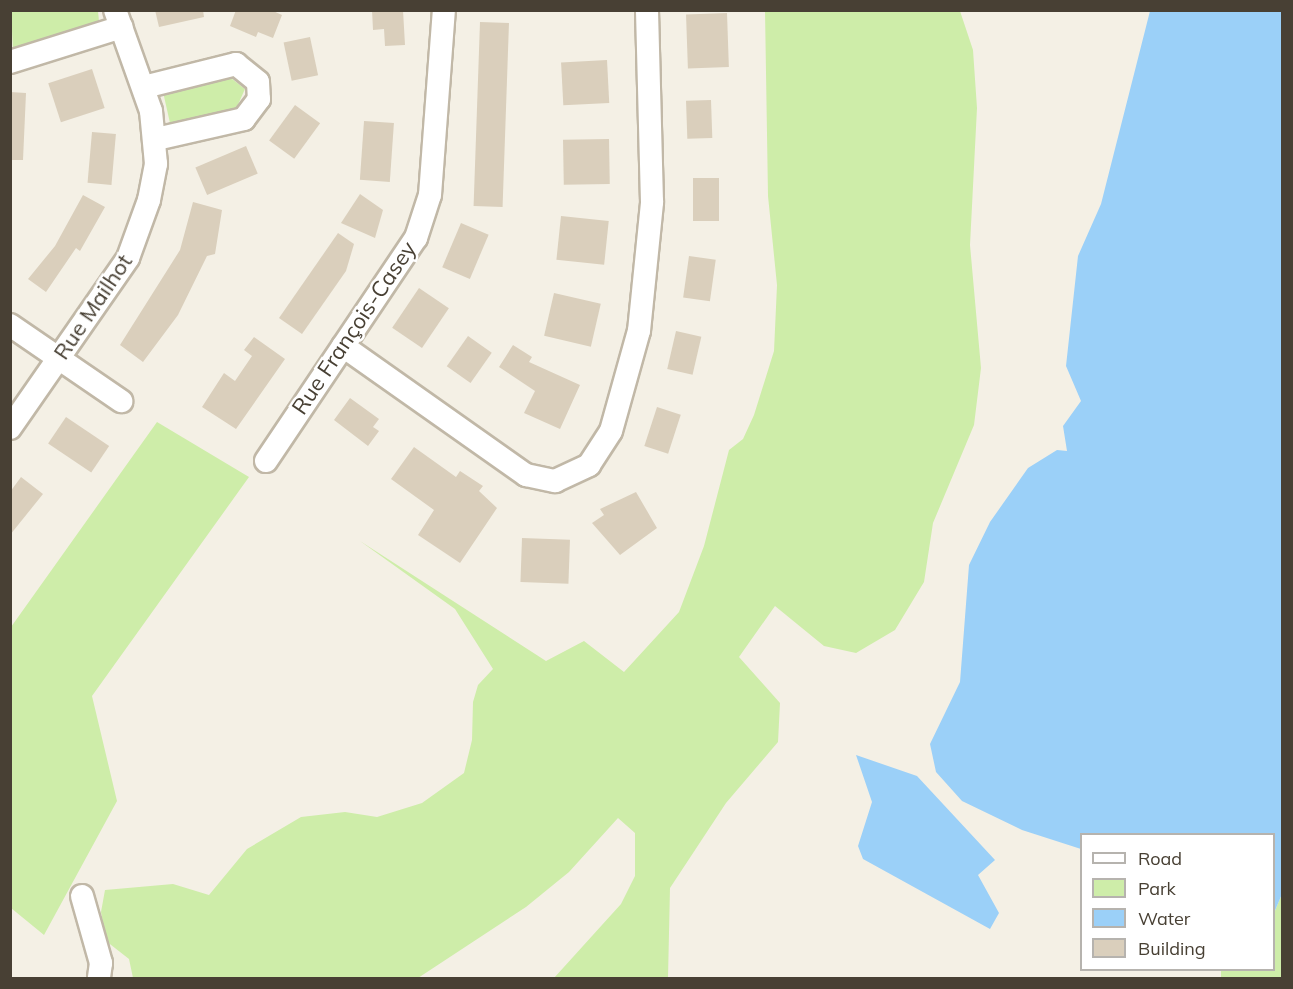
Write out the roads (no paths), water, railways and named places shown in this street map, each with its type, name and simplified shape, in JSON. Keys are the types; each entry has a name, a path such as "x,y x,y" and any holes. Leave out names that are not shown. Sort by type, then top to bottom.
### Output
{"street":[{"name":"Rue François-Casey","path":"266,461 404,260 424,216 444,10"},
{"path":"343,346 526,475 555,482 589,465 610,431 639,331 652,202 647,10"},
{"name":"Rue Mailhot","path":"10,62 118,19 144,87 156,139 149,200 128,258 10,428"},
{"path":"144,87 236,64 258,82 259,99 244,119 156,139"},
{"path":"10,325 121,401"},
{"path":"82,896 101,963 99,978"}],"water":[{"path":"1150,11 1282,11 1282,894 1275,911 1275,833 1080,833 1080,849 1022,830 962,801 936,772 930,744 960,682 969,565 990,522 1028,468 1057,450 1067,451 1063,426 1081,401 1066,366 1078,256 1101,204"},
{"path":"856,755 917,776 995,860 978,875 999,913 990,929 863,859 858,846 872,802"}]}
